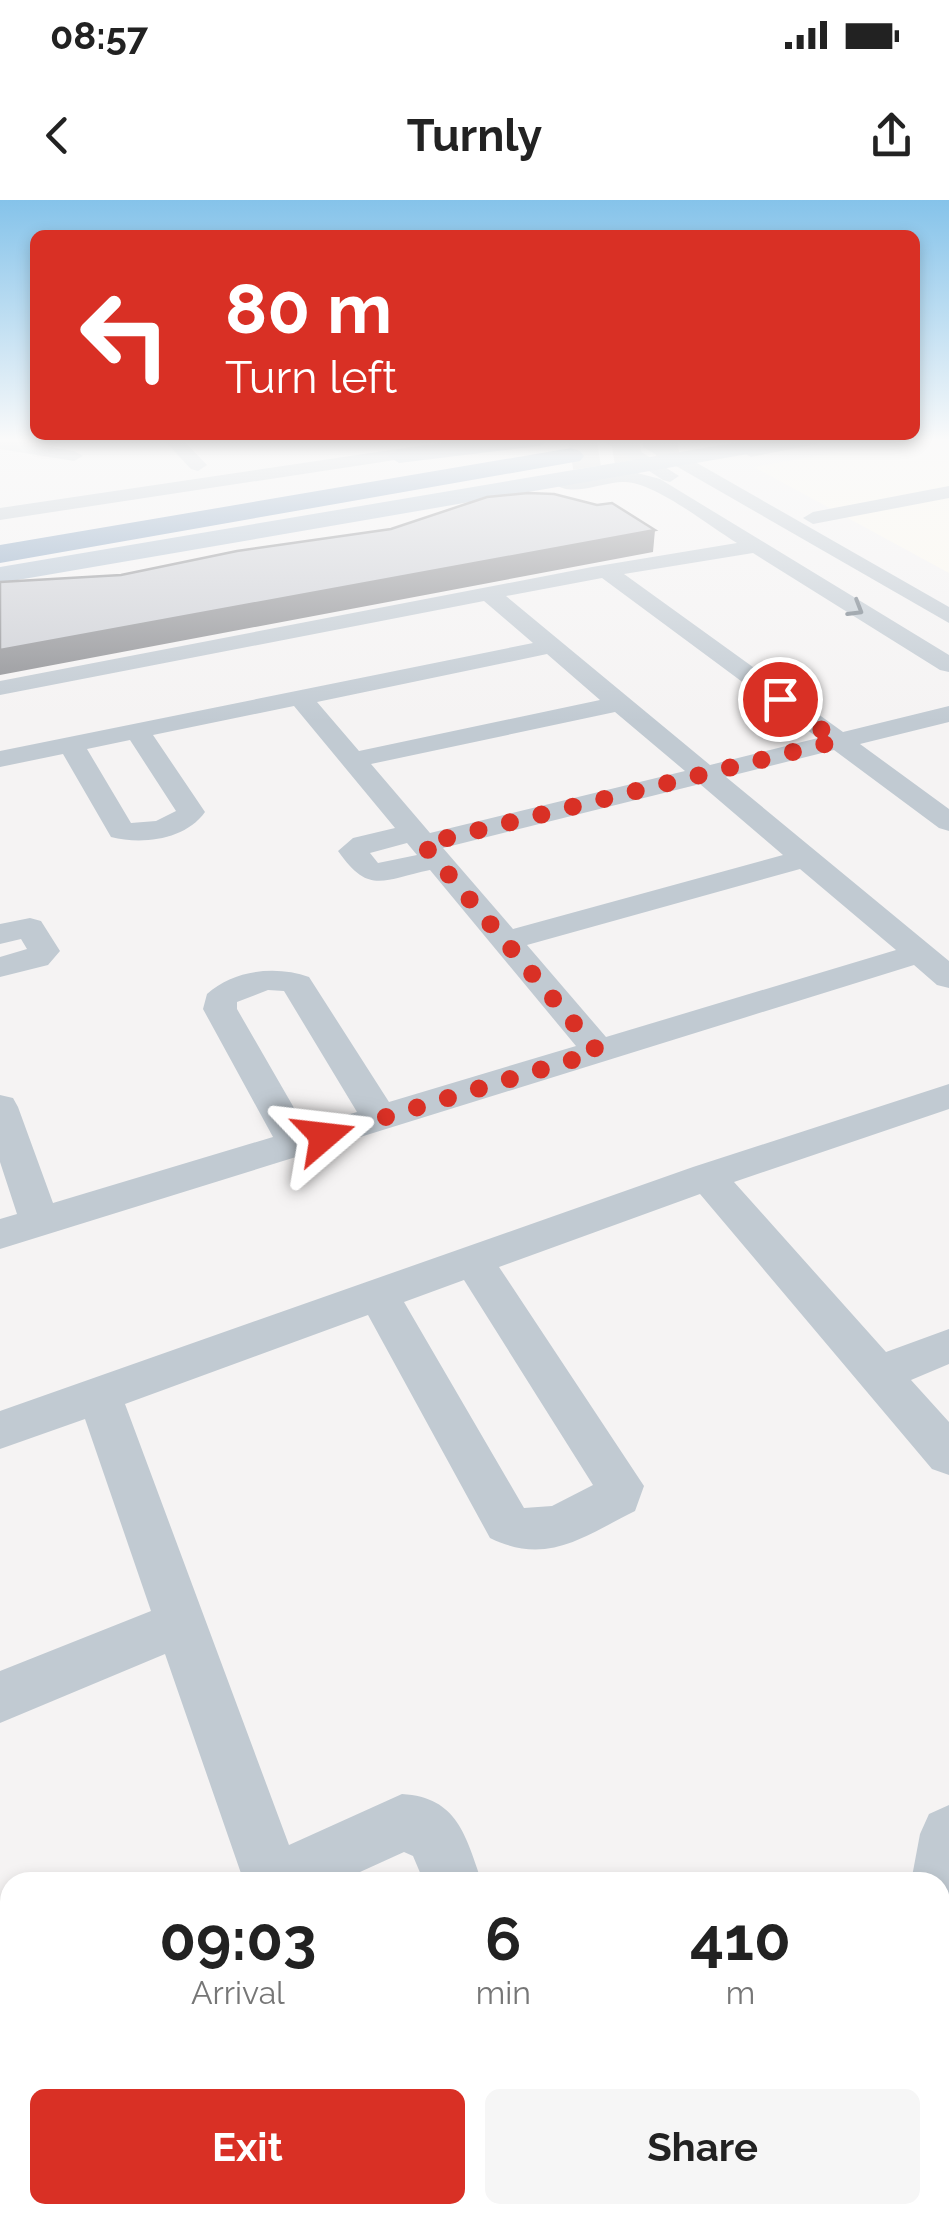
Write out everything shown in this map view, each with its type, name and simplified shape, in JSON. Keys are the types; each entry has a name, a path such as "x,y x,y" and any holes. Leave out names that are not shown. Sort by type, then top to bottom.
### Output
{"highway":[{"path":"0,554 106,533"},
{"path":"0,566 174,545"}],"main road":[{"path":"0,575 240,533"}],"street":[{"path":"733,533 949,664"},
{"path":"741,533 754,547"},
{"path":"767,533 949,641"},
{"path":"806,533 949,616"},
{"path":"838,533 843,535"},
{"path":"840,533 949,595"},
{"path":"0,688 488,593 754,547"},
{"path":"606,571 949,822"},
{"path":"488,593 949,978"},
{"path":"906,639 949,656"},
{"path":"0,759 552,646"},
{"path":"300,698 598,1052"},
{"path":"353,760 620,703"},
{"path":"425,845 949,714"},
{"path":"71,744 120,831 132,833 184,821 190,812 137,731"},
{"path":"506,941 805,858"},
{"path":"0,934 30,928 44,950 36,958 0,967"},
{"path":"0,1234 919,954"},
{"path":"296,1144 220,1008 219,1001 233,990 278,979 296,984 380,1118"},
{"path":"0,1430 707,1177 949,1096"},
{"path":"0,1106 40,1222"},
{"path":"707,1177 949,1455"},
{"path":"378,1294 507,1523 518,1530 536,1533 618,1496 620,1486 473,1260"},
{"path":"878,1374 949,1346"},
{"path":"99,1394 269,1872"},
{"path":"0,1697 180,1623"},
{"path":"295,1872 402,1824 422,1824 434,1836 449,1872"},
{"path":"943,1872 949,1834"}],"shaded area":[{"path":"876,533 949,533 949,573"}],"building":[{"path":"360,533 636,533 0,650 0,582 121,575 237,551"}],"route":[{"path":"324,1136 598,1052 423,844 837,741 780,699"}]}
